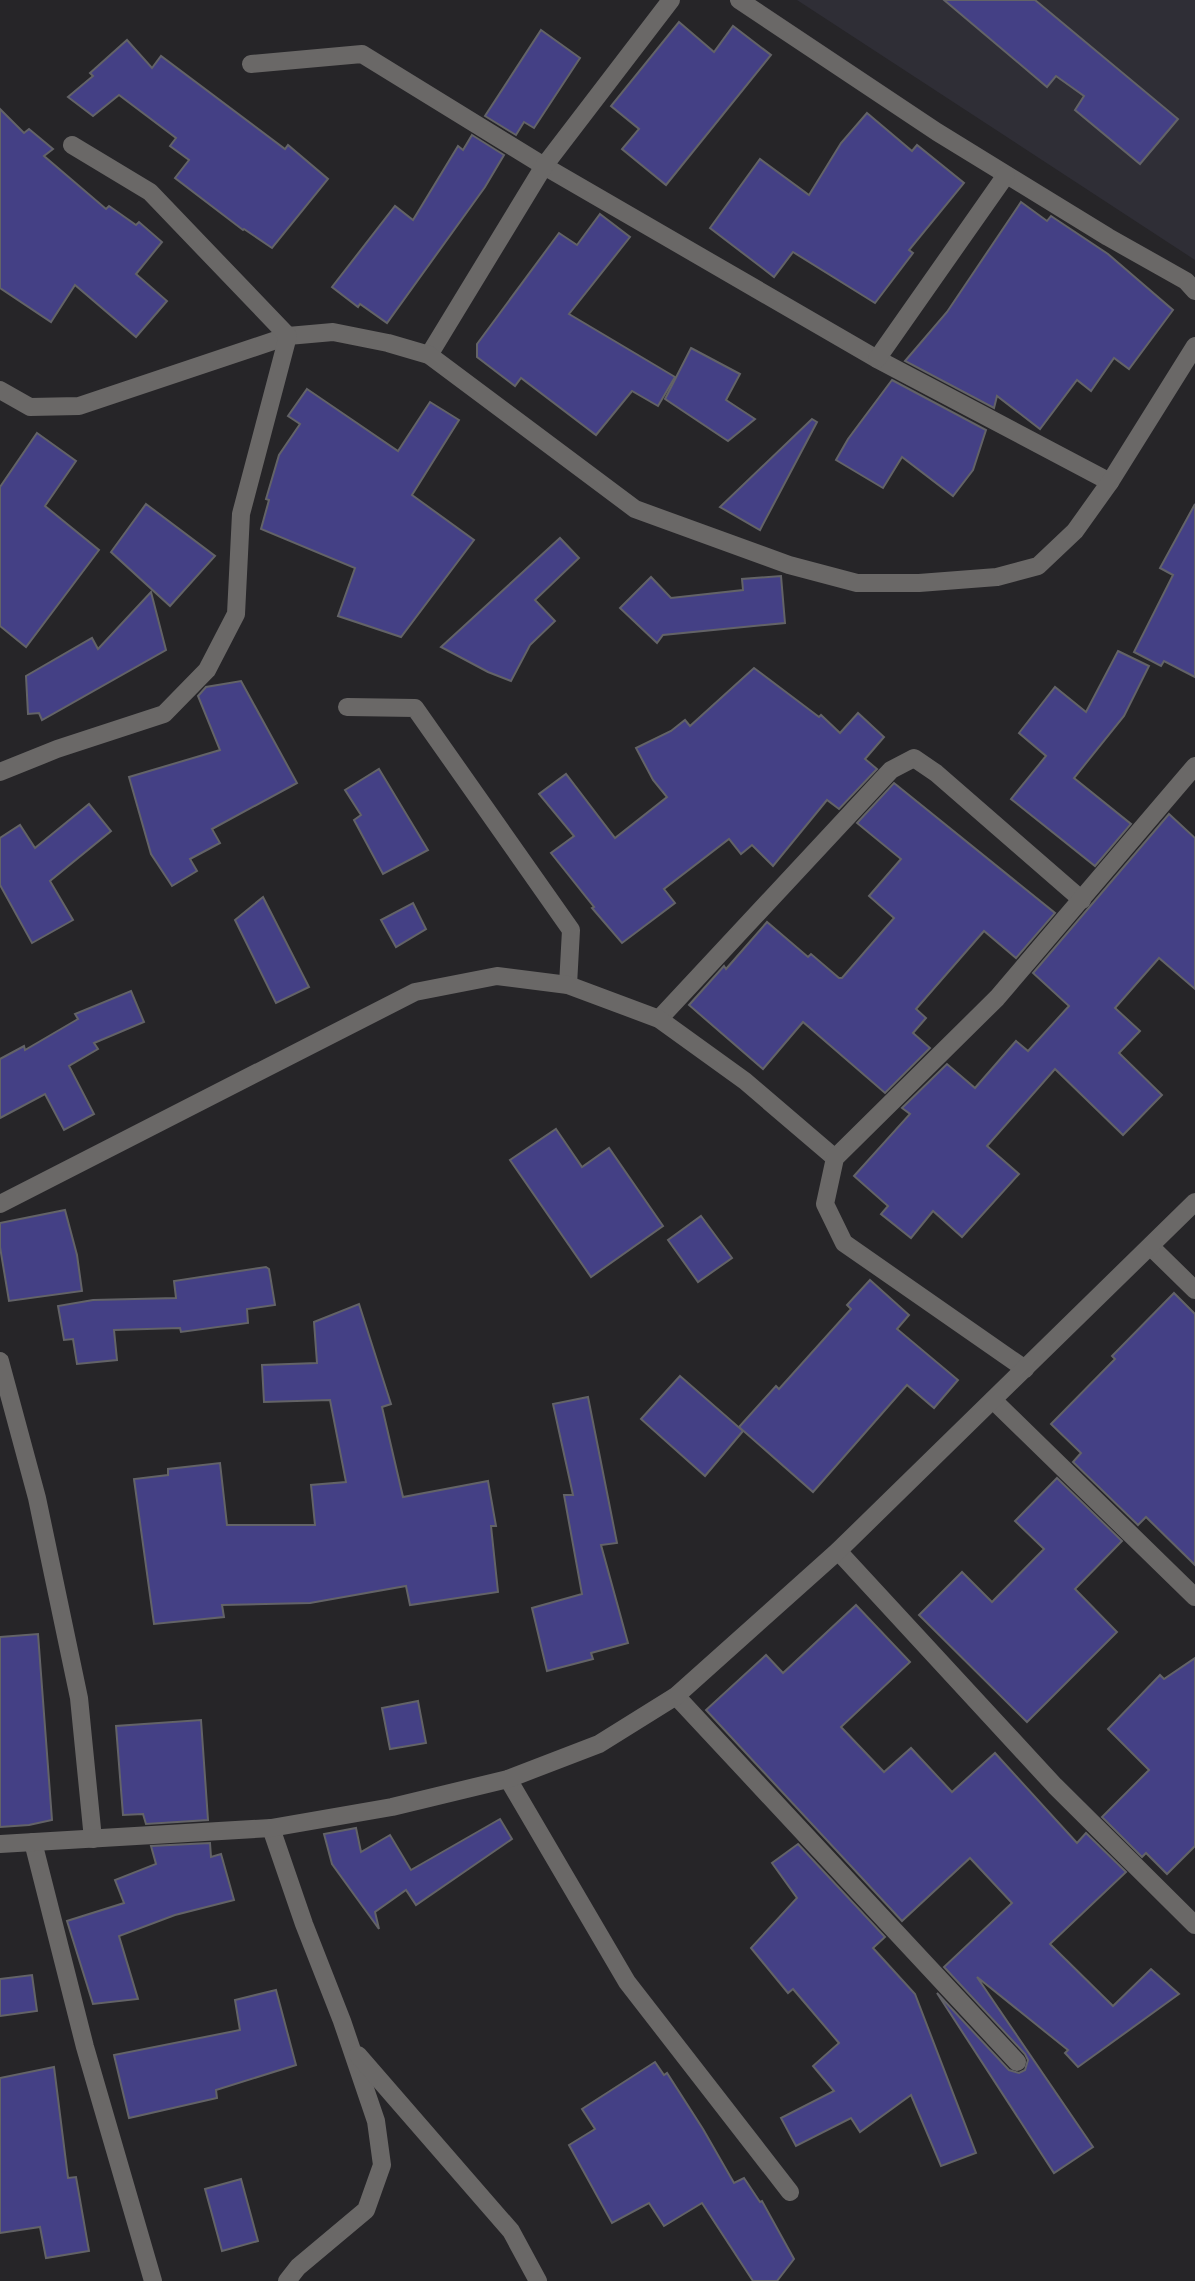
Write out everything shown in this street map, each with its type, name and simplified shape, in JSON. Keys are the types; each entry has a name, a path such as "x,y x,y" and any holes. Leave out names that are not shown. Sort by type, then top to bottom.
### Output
{"street":[{"path":"429,355 544,166 671,0"},
{"path":"739,0 937,132 1186,281 1195,291"},
{"path":"251,64 362,54 544,166 877,359 1110,482"},
{"path":"72,145 150,192 288,336"},
{"path":"877,359 1006,175"},
{"path":"0,390 30,407 79,406 288,336 333,332 388,343 429,355 635,509 789,565 857,583 919,583 997,577 1038,566 1075,531 1110,482 1195,346"},
{"path":"0,772 164,714 207,670 236,614 241,514 288,336"},
{"path":"346,707 415,708 571,930 568,985"},
{"path":"659,1019 891,770 914,758 936,773 1082,900"},
{"path":"1025,1369 844,1242 825,1204 835,1158 997,998 1195,766"},
{"path":"0,1204 415,992 497,976 568,985 659,1019 745,1081 835,1158"},
{"path":"0,1844 271,1828 391,1807 508,1779 599,1744 676,1696 838,1551 1195,1202"},
{"path":"1151,1247 1195,1290"},
{"path":"0,1361 37,1498 79,1698 93,1839"},
{"path":"993,1400 1195,1597"},
{"path":"838,1551 1055,1786 1195,1925"},
{"path":"676,1696 1017,2062"},
{"path":"508,1779 627,1982 790,2192"},
{"path":"271,1828 376,2121 382,2165 366,2210 298,2267 287,2281"},
{"path":"33,1842 85,2047 153,2281"},
{"path":"351,2047 510,2231 538,2281"}],"shaded area":[{"path":"797,0 1195,0 1195,260"}],"building":[{"path":"944,0 1035,0 1178,119 1140,164 1075,110 1084,96 1056,76 1047,87"},
{"path":"679,22 714,52 733,26 771,55 666,185 622,149 639,129 611,106"},
{"path":"541,30 580,58 534,128 524,122 516,135 485,116"},
{"path":"127,40 152,68 161,56 285,149 288,145 328,179 272,248 243,230 175,178 189,160 170,146 176,138 119,95 93,116 68,97 93,76 90,73"},
{"path":"0,109 24,133 29,129 53,149 44,156 106,209 109,206 136,225 139,222 162,242 136,274 167,301 136,337 75,285 51,322 0,288"},
{"path":"867,113 912,151 917,145 964,183 909,250 913,253 875,303 793,252 774,277 710,228 760,159 809,195 841,143"},
{"path":"472,135 504,155 485,187 387,323 360,304 358,307 332,287 395,206 413,220 458,146 463,150"},
{"path":"1021,202 1047,221 1051,216 1108,254 1173,310 1129,369 1114,358 1091,391 1077,380 1040,429 997,396 994,408 905,361 947,312"},
{"path":"600,214 630,237 569,314 675,377 658,406 632,391 596,435 521,378 515,386 477,357 477,344 559,233 577,245"},
{"path":"691,348 740,374 726,400 755,419 728,441 665,399"},
{"path":"892,380 986,430 973,470 953,496 902,457 883,488 836,460 848,439"},
{"path":"307,389 398,451 430,402 459,420 412,495 474,540 401,637 338,616 355,568 261,529 269,500 266,499 279,455 300,424 288,416"},
{"path":"812,419 817,422 760,530 720,507"},
{"path":"37,433 76,461 45,506 99,550 26,647 0,626 0,487"},
{"path":"146,504 215,556 170,606 111,552"},
{"path":"1195,504 1195,677 1164,661 1161,666 1134,652 1173,575 1160,568"},
{"path":"560,538 579,558 535,600 555,621 530,645 511,681 441,647"},
{"path":"781,576 785,623 663,635 657,643 620,608 651,577 671,598 743,590 742,579"},
{"path":"151,592 166,650 42,720 39,713 28,714 26,676 92,638 98,649"},
{"path":"1118,651 1149,666 1124,716 1074,778 1131,824 1095,866 1011,799 1046,756 1019,733 1055,687 1086,712"},
{"path":"754,668 819,717 821,715 840,733 858,713 884,737 865,759 877,769 839,809 827,800 773,866 752,845 741,854 729,839 664,889 675,903 622,943 551,853 574,836 539,794 566,774 615,838 667,797 653,780 636,748 671,731 685,720 690,726"},
{"path":"241,681 297,783 212,829 220,843 190,859 197,871 172,886 151,854 129,777 220,750 198,696 206,687"},
{"path":"379,769 428,850 383,874 354,820 361,815 345,790"},
{"path":"894,783 1055,913 1016,958 984,931 916,1009 926,1018 913,1033 930,1048 885,1093 803,1022 763,1069 689,1005 724,966 726,969 767,922 808,957 811,954 842,978 894,918 869,896 901,859 857,823"},
{"path":"89,804 111,831 50,881 73,920 32,943 0,885 0,838 20,825 35,848"},
{"path":"1169,814 1195,838 1195,989 1159,958 1115,1008 1140,1031 1119,1053 1162,1095 1123,1135 1055,1069 987,1146 1019,1174 962,1237 933,1211 911,1238 881,1214 888,1206 854,1176 910,1114 902,1108 947,1064 975,1088 1016,1041 1028,1051 1069,1006 1033,973"},
{"path":"263,897 309,987 276,1003 235,920"},
{"path":"413,903 426,929 396,947 381,920"},
{"path":"131,991 144,1022 94,1043 98,1049 69,1066 94,1114 64,1130 45,1094 0,1118 0,1059 24,1046 25,1050 78,1019 75,1014"},
{"path":"556,1129 582,1167 609,1148 663,1226 591,1277 510,1160"},
{"path":"65,1210 77,1255 82,1291 9,1301 0,1247 0,1223"},
{"path":"701,1216 732,1258 698,1282 668,1240"},
{"path":"266,1267 269,1269 275,1305 247,1309 248,1323 181,1332 180,1328 114,1330 117,1360 77,1364 73,1339 64,1340 58,1306 93,1300 176,1298 174,1281"},
{"path":"870,1280 909,1315 897,1329 958,1380 934,1408 907,1385 813,1492 739,1427 776,1386 779,1389 851,1309 847,1305"},
{"path":"1174,1293 1195,1314 1195,1565 1146,1517 1138,1525 1073,1462 1081,1453 1051,1424 1115,1359 1112,1356"},
{"path":"359,1304 391,1404 382,1407 403,1497 488,1481 496,1526 491,1526 498,1592 410,1605 406,1586 310,1603 222,1605 224,1617 154,1624 134,1479 168,1475 168,1469 220,1463 227,1525 315,1525 311,1485 346,1482 330,1400 264,1402 262,1365 317,1363 314,1322"},
{"path":"680,1376 743,1431 705,1476 641,1419"},
{"path":"588,1397 617,1543 601,1545 628,1643 591,1653 593,1659 547,1671 532,1608 582,1594 564,1495 573,1495 553,1404"},
{"path":"1057,1478 1122,1541 1075,1589 1117,1632 1027,1722 919,1615 962,1572 992,1602 1044,1549 1015,1521"},
{"path":"856,1605 910,1662 841,1727 884,1772 911,1748 952,1792 995,1753 1077,1843 1086,1833 1126,1872 1050,1944 1113,2006 1151,1969 1179,1994 1078,2067 1065,2053 1068,2050 977,1977 1093,2147 1054,2173 937,1993 1009,2070 1019,2073 1025,2070 1028,2060 1025,2054 944,1967 1012,1903 970,1858 902,1921 706,1710 766,1655 783,1673"},
{"path":"38,1634 52,1820 0,1827 0,1637"},
{"path":"1195,1658 1195,1846 1167,1874 1146,1853 1142,1857 1102,1817 1149,1770 1108,1729 1160,1675 1164,1679"},
{"path":"418,1701 426,1743 390,1749 382,1708"},
{"path":"201,1720 208,1820 146,1824 143,1814 123,1815 116,1726"},
{"path":"500,1819 512,1839 416,1905 406,1890 375,1912 379,1929 332,1864 324,1834 356,1828 361,1852 390,1835 411,1870"},
{"path":"210,1843 211,1857 221,1854 234,1900 175,1915 119,1936 138,1999 93,2004 67,1921 124,1903 115,1880 156,1864 151,1846"},
{"path":"798,1844 885,1937 873,1948 915,1994 976,2153 941,2166 911,2095 860,2132 851,2118 796,2146 781,2118 834,2091 813,2066 839,2043 793,1989 788,1993 751,1948 797,1898 772,1863"},
{"path":"32,1975 37,2011 0,2016 0,1979"},
{"path":"276,1990 296,2065 216,2090 217,2098 129,2118 114,2055 240,2030 235,2000"},
{"path":"655,2062 664,2075 667,2073 734,2183 744,2178 760,2202 762,2201 794,2259 777,2281 753,2281 702,2203 664,2226 649,2203 612,2223 569,2145 595,2129 582,2109"},
{"path":"54,2067 68,2178 76,2177 89,2251 46,2258 40,2227 0,2233 0,2078"},
{"path":"241,2179 258,2241 222,2251 205,2189"}]}
